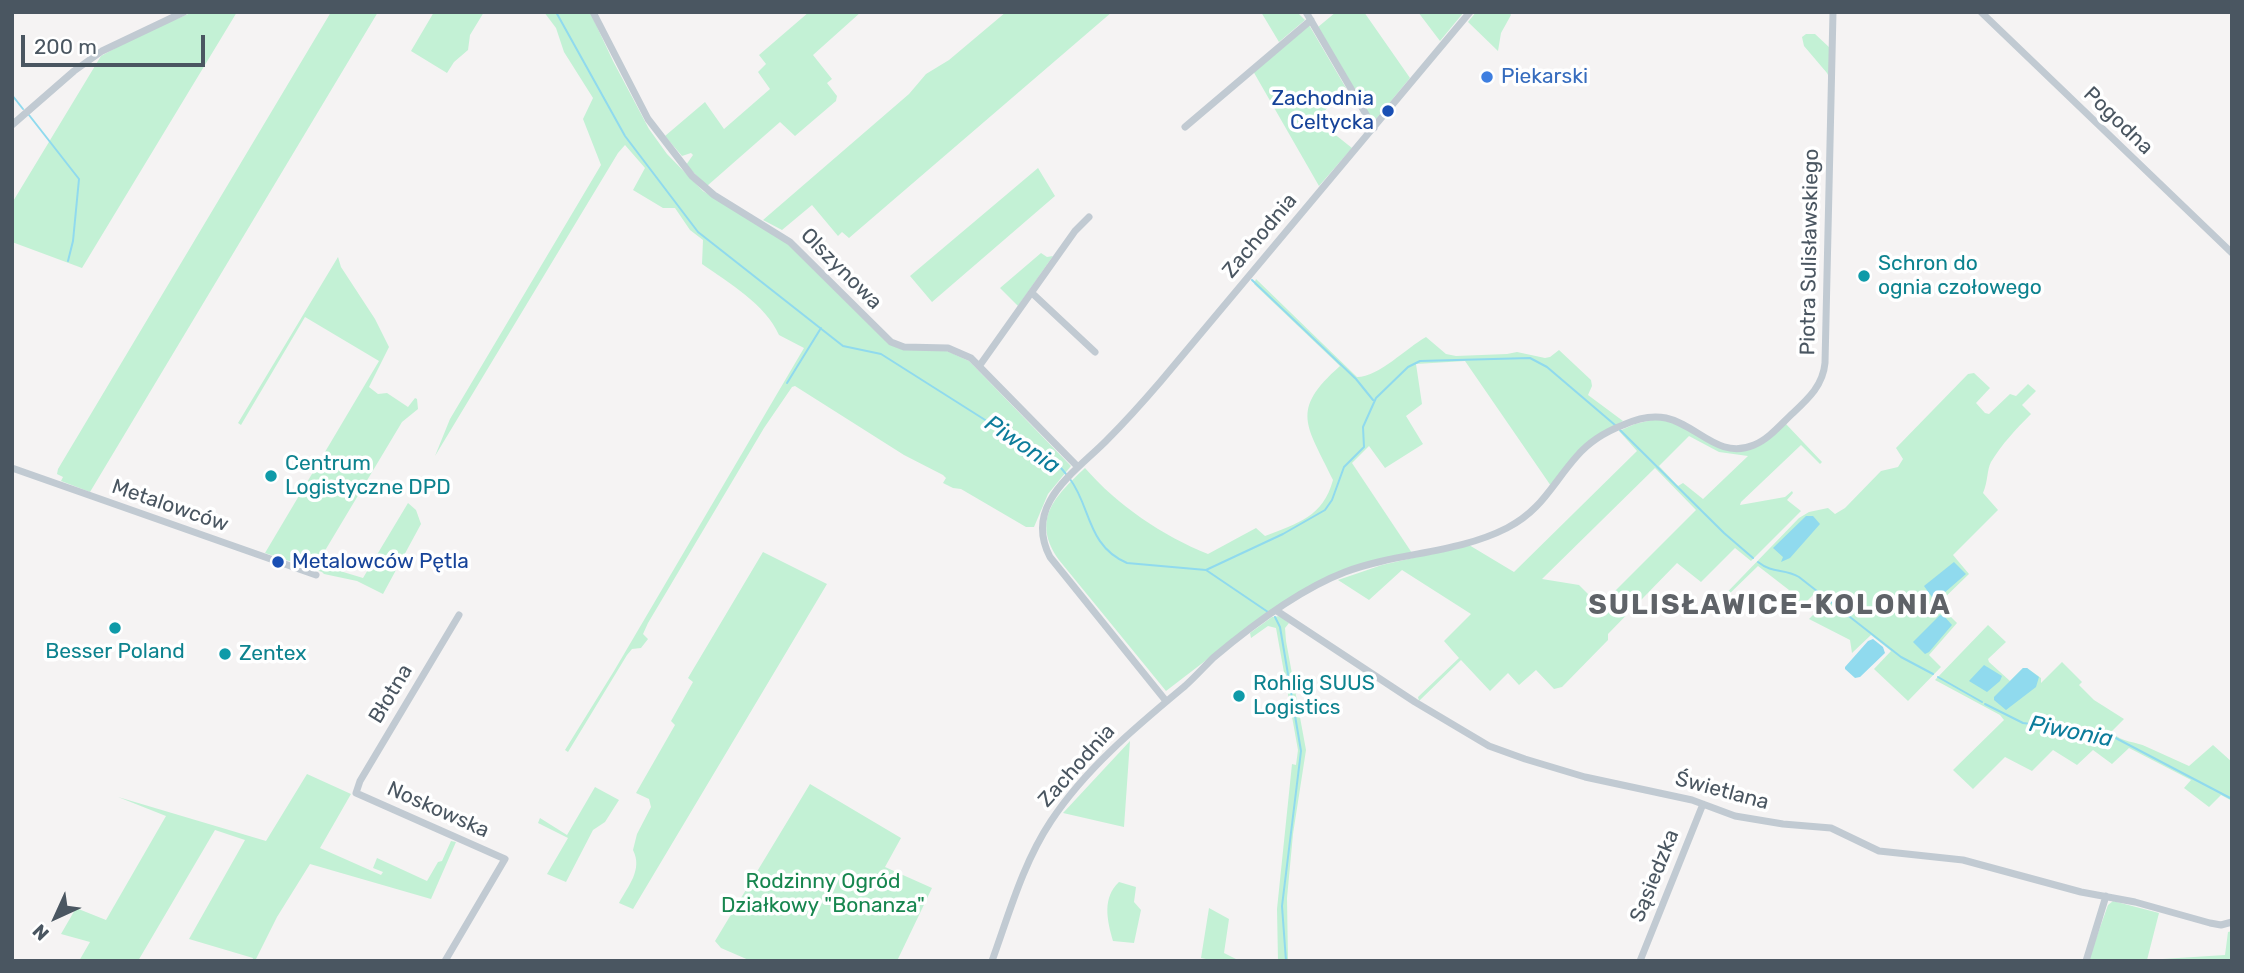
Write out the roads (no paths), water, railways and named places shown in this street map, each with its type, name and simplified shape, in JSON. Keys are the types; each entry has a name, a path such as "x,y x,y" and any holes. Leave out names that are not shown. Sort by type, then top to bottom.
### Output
{"street":[{"path":"12,125 74,71 102,51 184,12"},
{"name":"Olszynowa","path":"593,12 648,119 665,144 702,186 790,242 891,342 904,347 956,350 979,365 1078,467"},
{"path":"1306,12 1374,128"},
{"name":"Zachodnia","path":"992,961 1025,872 1051,821 1088,776 1166,701 1058,568 1045,547 1041,532 1044,515 1053,496 1068,477 1145,400 1469,12"},
{"name":"Piotra Sulisławskiego","path":"1166,701 1218,654 1313,587 1344,572 1466,544 1511,526 1530,514 1547,498 1570,464 1585,448 1625,424 1652,417 1667,418 1716,445 1740,449 1755,445 1767,437 1813,393 1821,382 1825,363 1833,12"},
{"name":"Pogodna","path":"1981,12 2232,253"},
{"path":"1185,127 1311,20"},
{"path":"979,365 1075,231 1088,217"},
{"path":"1032,293 1095,352"},
{"name":"Metalowców","path":"12,468 316,575"},
{"name":"Świetlana","path":"1277,611 1415,702 1494,748 1573,774 1703,804 1735,816 1831,828 1879,851 1963,860 2210,923 2221,925 2232,922"},
{"name":"Błotna","path":"356,793 360,781 459,615"},
{"name":"Noskowska","path":"356,793 505,859 445,961"},
{"name":"Sąsiedzka","path":"1640,961 1703,804"},
{"path":"2086,961 2106,896"}],"water":[{"path":"1806,516 1813,516 1820,524 1790,558 1781,562 1783,557 1773,548"},
{"path":"1954,562 1966,574 1934,600 1924,586"},
{"path":"1940,615 1952,625 1925,654 1913,642"},
{"path":"1873,639 1883,647 1885,653 1860,677 1855,678 1845,667 1868,641"},
{"path":"1984,665 2002,676 1987,692 1969,681"},
{"path":"2023,668 2039,677 2036,687 2006,710 1994,697"}],"waterway":[{"name":"Piwonia","path":"556,12 625,136 698,232 843,346 881,354 1061,468 1066,474"},
{"path":"12,95 23,109"},
{"path":"29,115 79,179 73,241 68,261"},
{"path":"1252,280 1356,379 1373,400"},
{"path":"787,383 821,328"},
{"name":"Piwonia","path":"1070,479 1097,536 1114,556 1127,563 1206,570 1283,534 1325,510 1332,500 1344,467 1364,447 1363,427 1376,398 1408,367 1420,361 1530,358 1547,367 1615,425"},
{"name":"Piwonia","path":"1620,430 1753,558"},
{"name":"Piwonia","path":"1758,562 1799,577 1901,657 1933,674"},
{"path":"1206,570 1268,612"},
{"path":"1275,617 1280,627 1301,751 1282,906 1286,961"},
{"name":"Piwonia","path":"1938,677 1982,702"},
{"name":"Piwonia","path":"1985,704 2023,723 2108,734 2232,799"}],"place":[{"name":"Piekarski","path":"1487,77"},
{"name":"Zachodnia Celtycka","path":"1388,111"},
{"name":"Schron do ognia czołowego","path":"1864,276"},
{"name":"Centrum Logistyczne DPD","path":"271,476"},
{"name":"Metalowców Pętla","path":"278,562"},
{"name":"Besser Poland","path":"115,628"},
{"name":"Zentex","path":"225,654"},
{"name":"Rohlig SUUS Logistics","path":"1239,696"}],"district":[{"name":"SULISŁAWICE-KOLONIA","path":"1770,606"}],"park label":[{"name":"Rodzinny Ogród Działkowy \"Bonanza\"","path":"823,894"}]}
